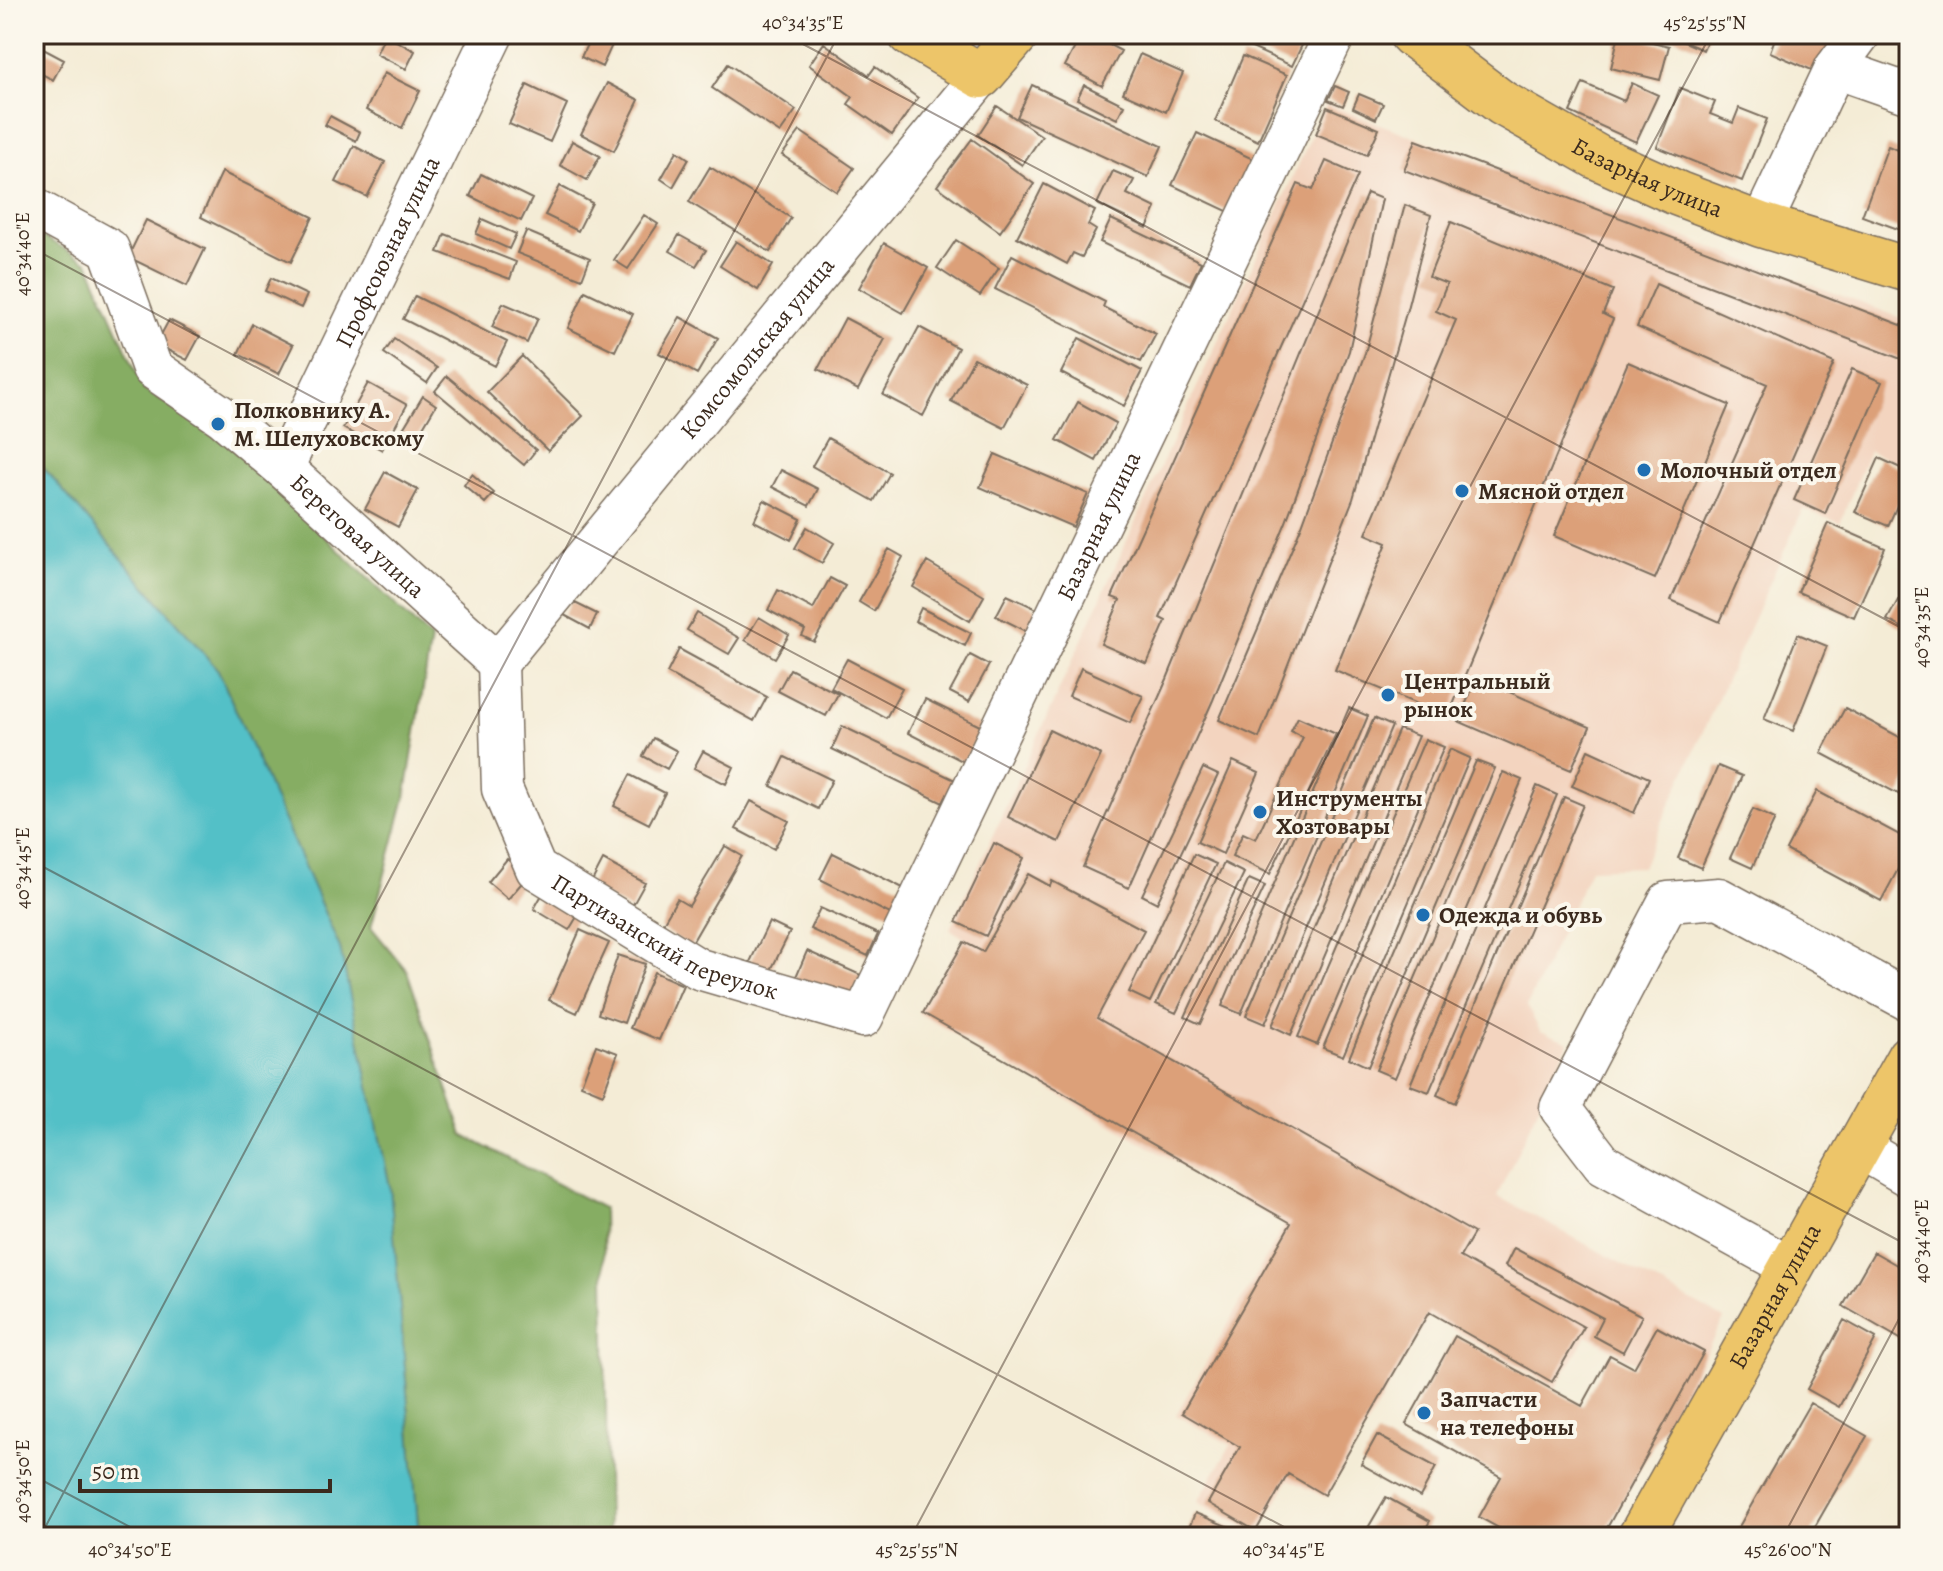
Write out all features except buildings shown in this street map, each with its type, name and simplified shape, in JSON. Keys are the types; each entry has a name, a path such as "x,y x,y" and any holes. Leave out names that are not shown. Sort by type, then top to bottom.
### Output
{"main road":[{"path":"910,34 981,76"},
{"name":"Комсомольская улица","path":"981,76 1017,34"},
{"name":"Базарная улица","path":"1411,34 1502,103 1597,157 1679,194 1761,225 1909,270"},
{"name":"Базарная улица","path":"1640,1537 1909,1057"}],"street":[{"name":"Профсоюзная улица","path":"283,468 493,34"},
{"name":"Базарная улица","path":"863,1017 1335,34"},
{"path":"1761,225 1835,68 1860,34"},
{"path":"1835,68 1909,94"},
{"name":"Комсомольская улица","path":"498,663 981,76"},
{"name":"Береговая улица","path":"34,208 109,249 152,368 223,417 283,468 498,663"},
{"name":"Партизанский переулок","path":"498,663 502,789 536,869 699,969 863,1017"},
{"path":"1792,1268 1603,1164 1560,1108 1668,902 1719,898 1909,1001"},
{"path":"1860,1148 1909,1177"}],"shaded area":[{"name":"Центральный рынок","path":"1326,104 1909,321 1909,468 1869,451 1840,523 1803,509 1642,867 1590,869 1527,1006 1540,1031 1569,1042 1497,1196 1724,1319 1685,1391 1587,1335 1556,1388 1429,1316 1326,1498 1289,1479 1258,1535 1198,1502 1231,1445 1176,1415 1285,1225 918,1013 964,938 950,929"}],"green space":[{"path":"34,232 88,262 144,390 213,429 431,639 406,794 371,927 407,971 463,1135 603,1208 608,1537 419,1537 390,1188 340,948 218,670 34,457"}],"water":[{"path":"34,457 218,670 340,948 390,1187 419,1537 34,1537"}],"place":[{"name":"Полковнику А. М. Шелуховскому","path":"218,424"},
{"name":"Молочный отдел","path":"1644,470"},
{"name":"Мясной отдел","path":"1462,491"},
{"name":"Центральный рынок","path":"1388,695"},
{"name":"Инструменты Хозтовары","path":"1260,812"},
{"name":"Одежда и обувь","path":"1423,915"},
{"name":"Запчасти на телефоны","path":"1424,1413"}]}
